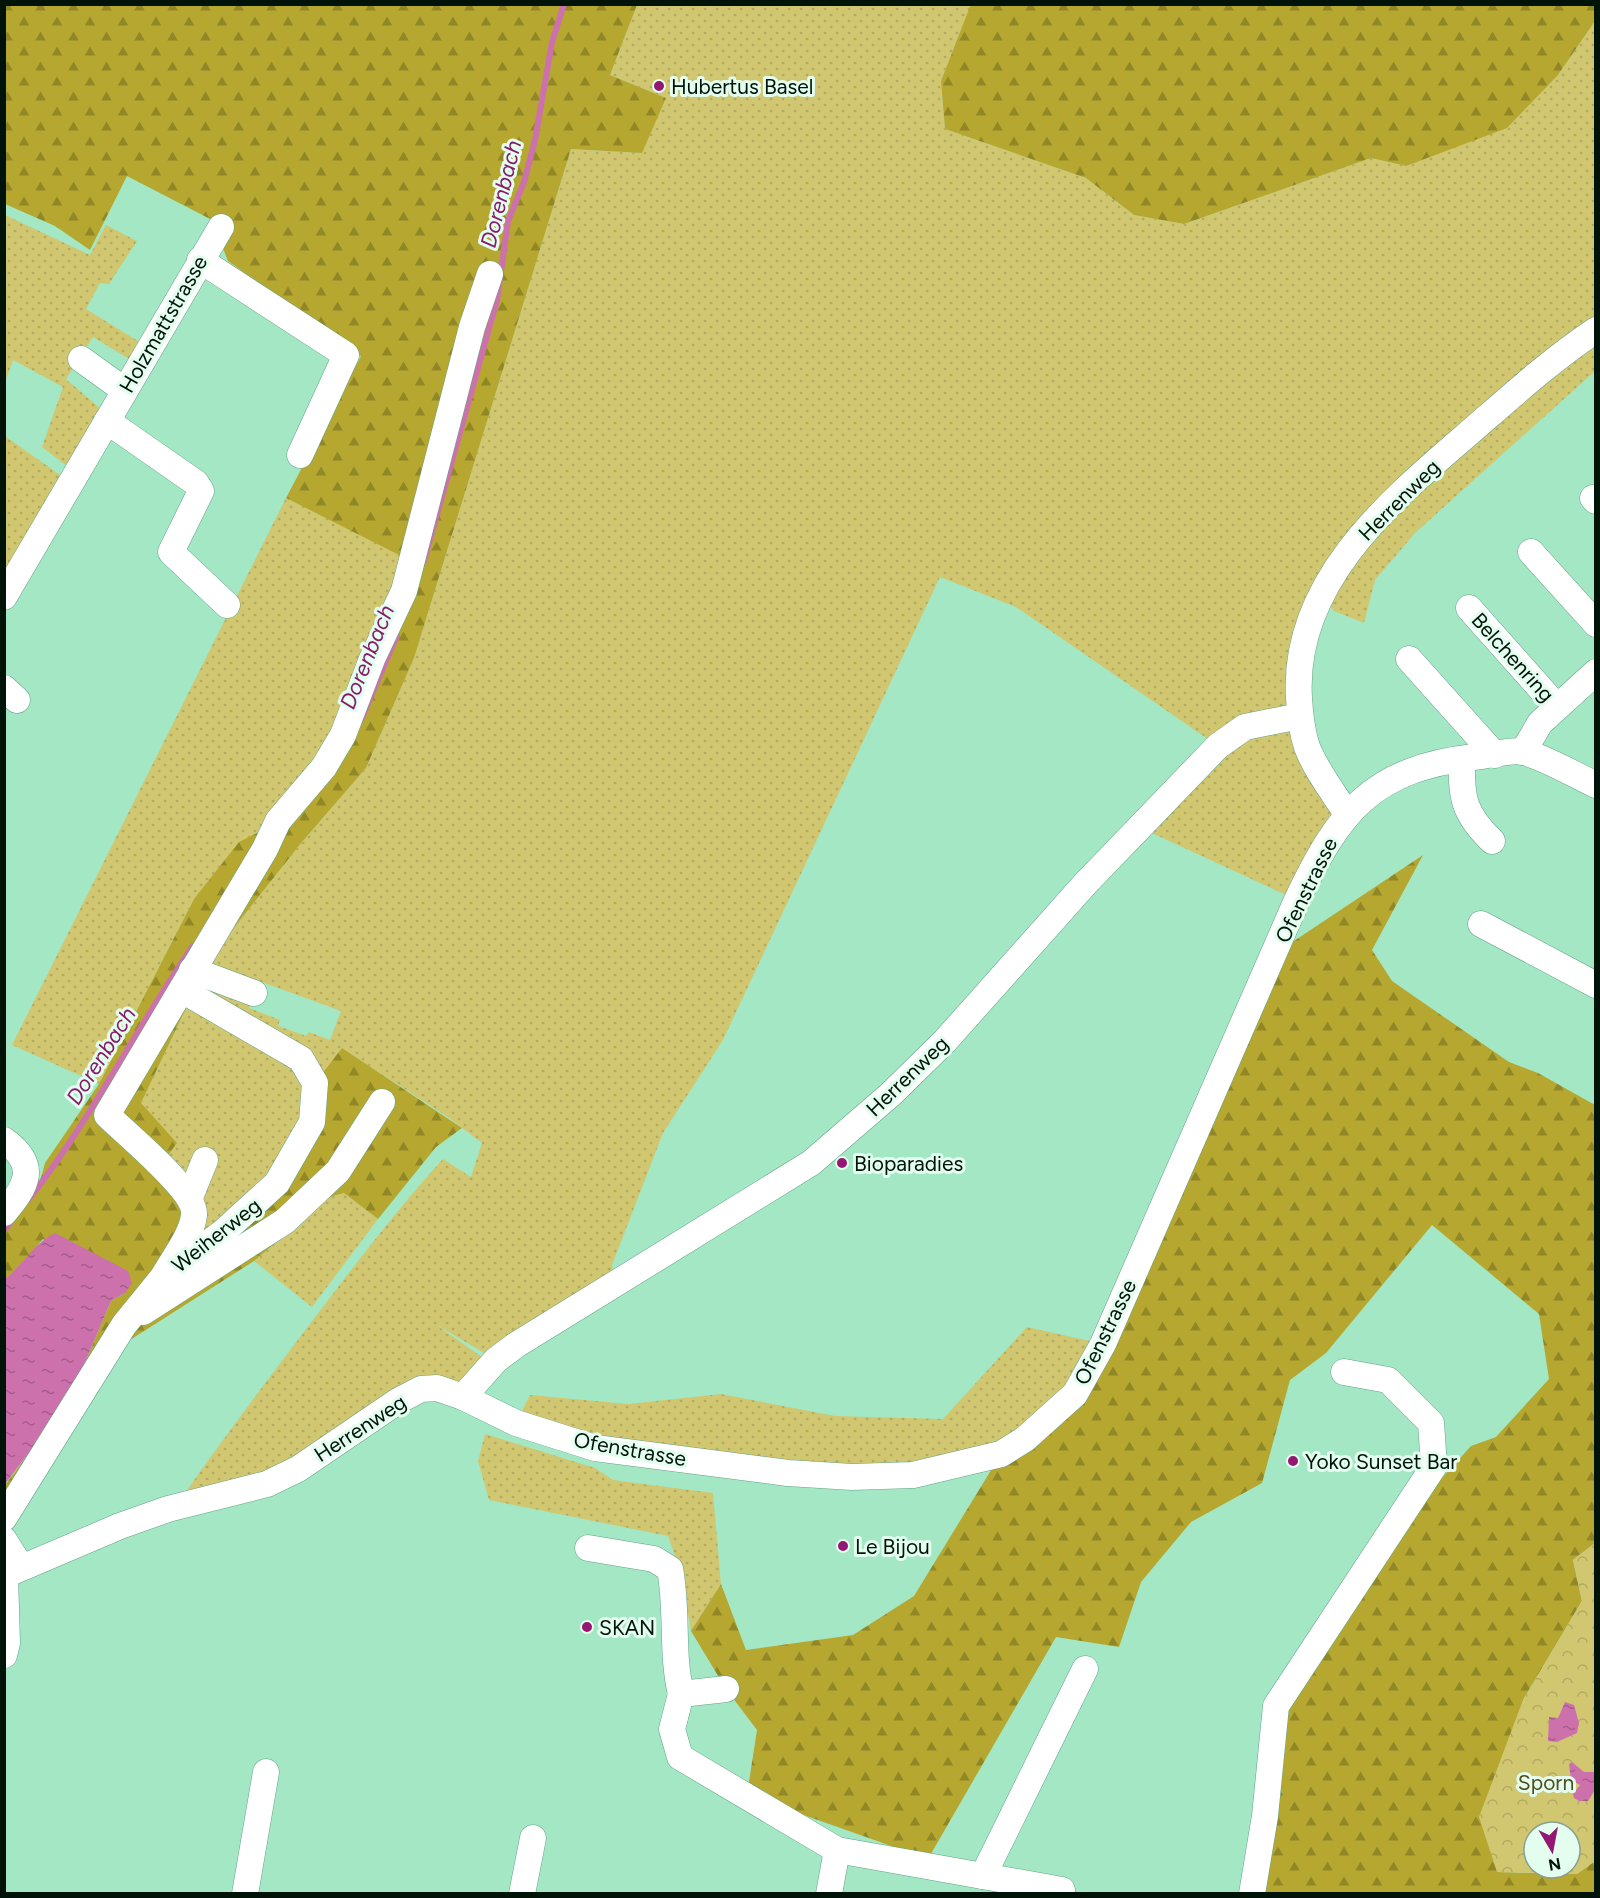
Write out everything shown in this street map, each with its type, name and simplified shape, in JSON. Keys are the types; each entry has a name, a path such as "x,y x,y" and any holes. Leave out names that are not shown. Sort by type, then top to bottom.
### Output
{"street":[{"name":"Holzmattstrasse","path":"4,597 221,227"},
{"path":"200,260 346,355 300,455"},
{"path":"163,1277 193,1222 195,1211 190,1197 175,1179 107,1115 269,839 324,767 343,735 358,701 372,659 404,591 472,327 490,274"},
{"name":"Herrenweg","path":"13,1571 168,1509 267,1484 298,1469 398,1401 421,1389 437,1388 463,1397 495,1360 516,1345 811,1163 891,1094 945,1041 1085,884 1218,746 1245,727 1300,716 1297,672 1304,633 1321,593 1364,530 1416,478 1566,350 1596,330"},
{"path":"81,359 124,390"},
{"path":"106,421 196,483 201,491 171,552 227,606"},
{"path":"1531,552 1596,624"},
{"name":"Belchenring","path":"1469,608 1557,707"},
{"path":"1409,659 1495,755"},
{"name":"Belchenring","path":"1523,752 1540,723 1596,672"},
{"name":"Ofenstrasse","path":"1300,716 1307,746 1318,771 1347,814"},
{"path":"1523,752 1596,785"},
{"name":"Ofenstrasse","path":"463,1397 516,1423 595,1448 788,1473 852,1477 913,1475 1001,1454 1025,1440 1075,1394 1103,1344 1321,849 1347,814 1380,787 1434,762 1523,752"},
{"path":"1462,759 1461,793 1476,825 1492,841"},
{"path":"1481,924 1596,985"},
{"path":"187,980 254,993"},
{"name":"Weiherweg","path":"4,1518 124,1325 163,1277 222,1233 277,1183 312,1122 315,1083 301,1059 187,980"},
{"path":"124,1325 285,1221 338,1171 382,1102"},
{"path":"4,1140 22,1160 28,1171 26,1184 4,1213"},
{"path":"190,1197 205,1160"},
{"path":"1252,1893 1265,1816 1276,1706 1434,1466 1431,1423 1388,1380 1344,1372"},
{"path":"4,1540 13,1571 8,1643 4,1655"},
{"path":"588,1548 654,1559 670,1569 674,1588 675,1670 681,1694 672,1729 680,1756 837,1850 1062,1890"},
{"path":"983,1876 1085,1669"},
{"path":"681,1694 726,1689"},
{"path":"245,1893 266,1772"},
{"path":"522,1893 533,1838"},
{"path":"828,1893 837,1850"}],"green space":[{"path":"971,4 1595,4 1595,21 1558,75 1507,128 1406,166 1371,158 1184,224 1134,215 1086,178 945,129 941,81"},
{"path":"5,5 637,5 610,75 666,98 642,153 571,149 414,658 366,768 302,842 210,958 141,1103 177,1143 160,1166 195,1211 146,1296 277,1183 315,1083 342,1048 462,1128 436,1147 378,1219 344,1193 330,1197 254,1261 119,1347 5,1511 5,1485 69,1400 111,1301 125,1293 43,1239 19,1268 5,1279 5,1224 41,1178 45,1163 99,1084 194,899 239,842 267,828 348,712 405,558 286,498 361,356 228,261 212,220 127,176 90,250 55,226 5,204"},
{"path":"637,5 971,5 941,81 945,129 1086,178 1134,215 1184,224 1371,158 1406,166 1558,75 1595,21 1595,371 1415,533 1375,580 1364,623 1334,611 1322,593 1300,716 1347,814 1297,900 1141,828 1218,746 1016,607 940,577 723,1040 663,1133 612,1265 615,1285 496,1360 435,1324 489,1362 462,1382 432,1380 264,1476 191,1495 188,1489 221,1443 396,1213 443,1159 471,1177 482,1143 445,1115 341,1048 277,1183 145,1298 141,1103 210,958 302,842 366,768 414,658 571,149 641,153 666,98 610,75","holes":["259,981 341,1011 330,1040 309,1032 306,1036 278,1026 280,1020 249,1008"]},
{"path":"5,215 90,255 106,225 137,241 109,284 100,283 86,309 138,341 129,359 93,337 66,379 102,410 67,466 42,447 63,387 13,360 5,382"},
{"path":"5,436 60,475 5,571"},
{"path":"286,498 405,557 348,712 267,828 194,899 99,1084 12,1045"},
{"path":"1423,855 1372,950 1392,981 1509,1062 1538,1073 1595,1105 1595,1543 1573,1560 1582,1601 1523,1700 1497,1872 1522,1873 1522,1880 1582,1880 1582,1870 1595,1861 1595,1893 1262,1893 1288,1702 1432,1489 1471,1446 1496,1437 1549,1379 1539,1314 1432,1225 1326,1353 1290,1380 1262,1483 1191,1522 1141,1582 1119,1647 1056,1637 928,1859 747,1795 757,1730 726,1689 691,1631 721,1584 746,1650 853,1635 914,1596 1001,1454 1075,1394 1283,935 1294,941"},
{"path":"344,1193 378,1219 312,1307 254,1261 330,1197"},
{"path":"1027,1327 1103,1344 1025,1439 852,1477 516,1423 530,1395 628,1404 721,1394 835,1416 943,1419"},
{"path":"485,1434 595,1468 613,1480 713,1493 721,1584 691,1631 680,1570 668,1536 489,1500 478,1461"},
{"name":"Sporn","path":"1595,1543 1595,1861 1582,1870 1582,1820 1522,1820 1522,1873 1497,1872 1479,1817 1523,1700 1582,1601 1573,1560"}],"water":[{"path":"55,1233 128,1271 132,1283 125,1293 111,1301 69,1400 5,1484 5,1279 41,1242"},
{"path":"1565,1702 1574,1705 1579,1723 1577,1733 1557,1742 1548,1741 1549,1717 1558,1718"},
{"path":"1572,1762 1584,1772 1595,1772 1595,1790 1588,1801 1579,1801 1574,1798 1573,1794 1580,1785 1571,1780 1569,1764"}],"waterway":[{"name":"Dorenbach","path":"424,561 497,300 508,221 524,182 535,140 552,42 564,4"},
{"name":"Dorenbach","path":"361,720 397,635"},
{"name":"Dorenbach","path":"29,1199 73,1138 193,946"},
{"name":"Dorenbach","path":"4,1230 13,1219"}],"place":[{"name":"Hubertus Basel","path":"659,86"},
{"name":"Bioparadies","path":"842,1163"},
{"name":"Yoko Sunset Bar","path":"1293,1461"},
{"name":"Le Bijou","path":"843,1546"},
{"name":"SKAN","path":"587,1627"}]}
